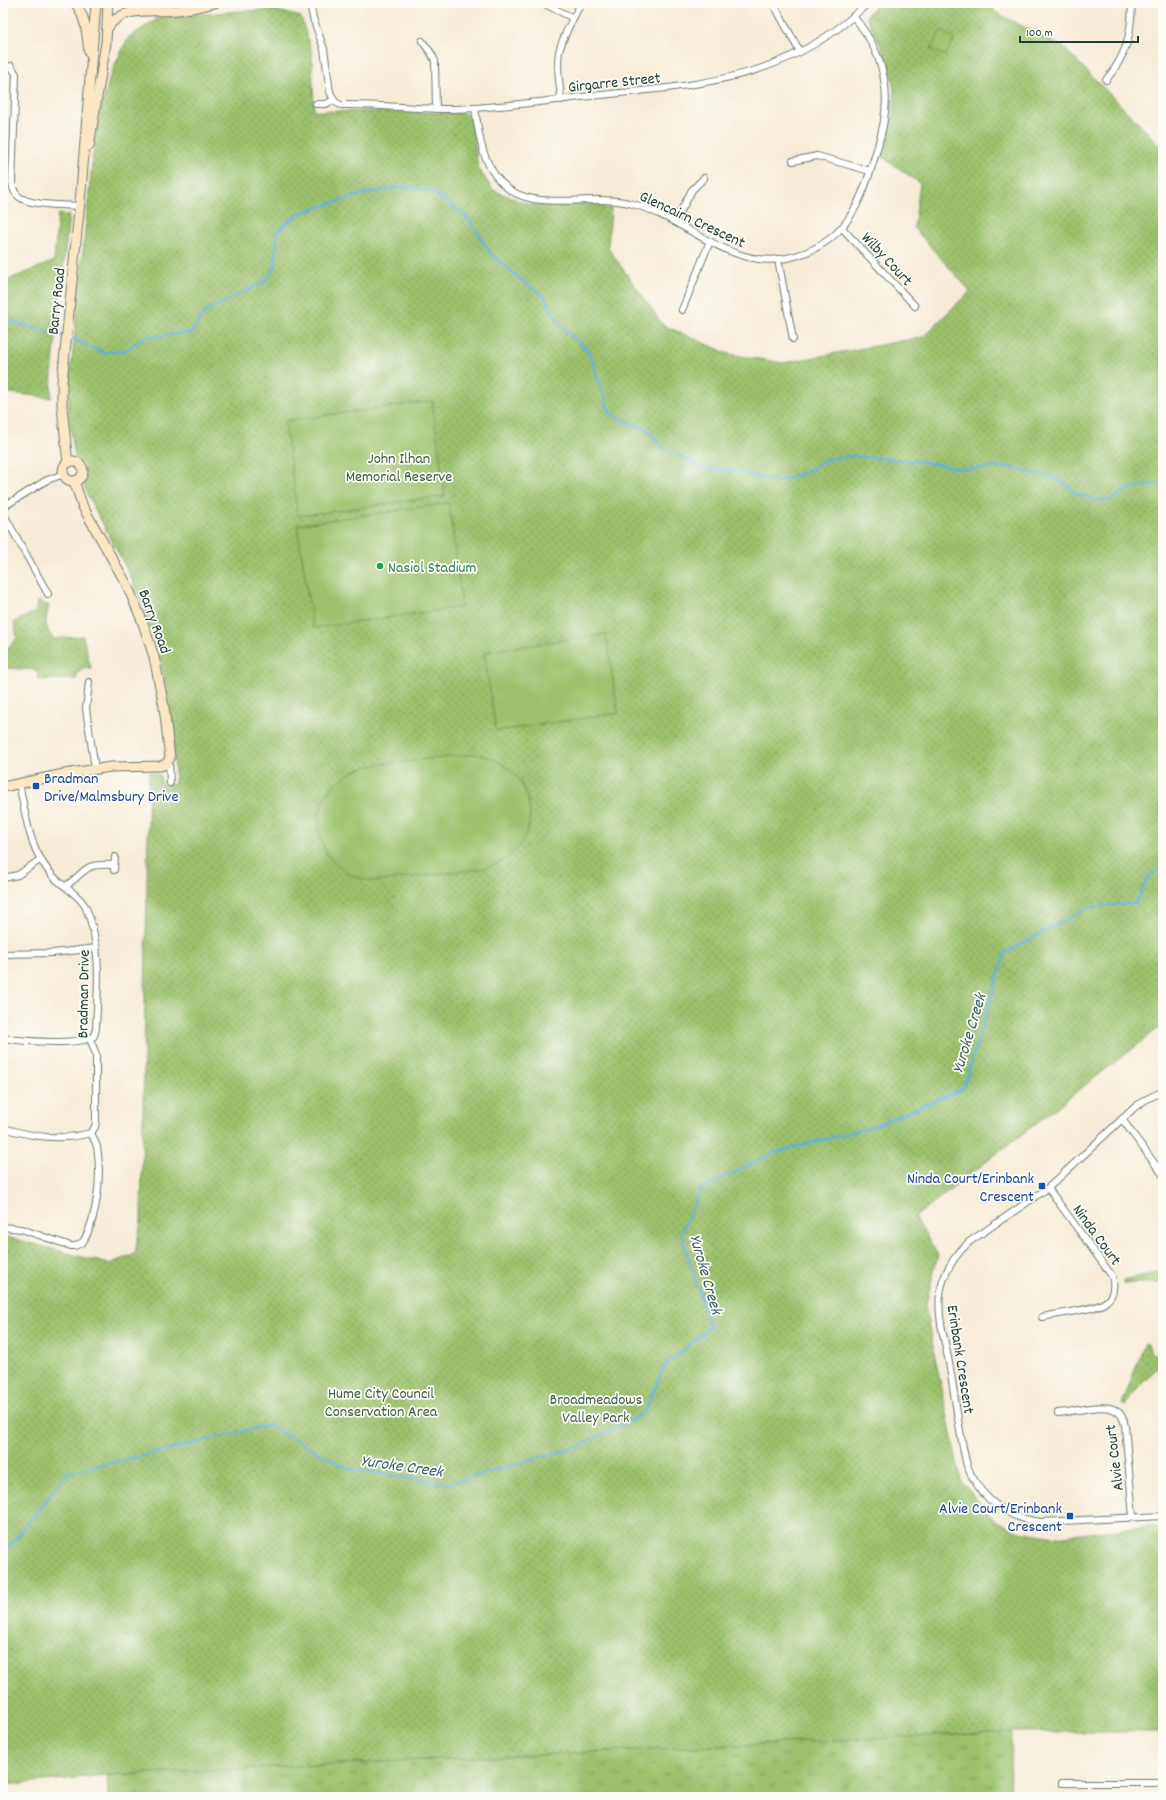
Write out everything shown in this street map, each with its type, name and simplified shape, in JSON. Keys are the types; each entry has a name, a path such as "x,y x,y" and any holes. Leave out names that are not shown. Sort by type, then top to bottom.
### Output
{"street":[{"path":"75,3 80,10 85,24 91,71"},
{"name":"Barry Road","path":"68,463 62,407 62,382 80,206 96,3"},
{"name":"Barry Road","path":"81,191 96,109 107,29 108,3"},
{"path":"107,29 115,18 134,12 177,11 215,3"},
{"path":"304,3 313,18"},
{"path":"310,3 313,18 324,49 330,92 333,100 326,104 316,104"},
{"path":"543,3 573,18"},
{"path":"562,100 558,67 559,52 565,35 581,3"},
{"path":"773,3 800,52"},
{"name":"Girgarre Street","path":"333,100 341,105 436,109 475,108 562,100 720,81 765,68 800,52 833,31 868,3"},
{"path":"1106,80 1118,65 1130,38 1132,3"},
{"name":"Glencairn Crescent","path":"475,108 486,161 496,178 512,191 538,200 604,199 627,202 650,210 738,254 760,259 778,259 797,255 814,248 831,238 842,228 858,204 870,171 884,123 886,110 885,85 877,53 853,16"},
{"path":"422,41 435,61 436,109"},
{"path":"11,66 16,74 12,182 14,192 19,198 34,202 80,206"},
{"path":"793,161 817,156 870,171"},
{"path":"675,222 692,190 704,178"},
{"name":"Wilby Court","path":"842,228 915,306"},
{"path":"682,310 710,241"},
{"path":"778,259 793,339"},
{"path":"77,462 82,470 81,476 74,481 69,480 64,474 64,468 68,463 77,462"},
{"path":"3,497 5,505 47,480 64,474"},
{"name":"Barry Road","path":"74,481 83,507 127,585 143,623 154,657 164,707 170,751 170,783"},
{"path":"3,513 48,594"},
{"path":"89,682 86,709 95,769"},
{"path":"3,787 95,769 111,767 160,766 166,764 169,760"},
{"name":"Bradman Drive","path":"19,783 34,849 54,877 66,886 86,907 97,948 96,1028 94,1036 90,1039 96,1054 96,1122 91,1133"},
{"path":"66,886 89,866 100,864 114,868 115,857"},
{"path":"3,878 18,875 41,860"},
{"path":"3,954 53,953 97,948"},
{"path":"3,1038 16,1040 68,1041 82,1041 90,1039"},
{"name":"Erinbank Crescent","path":"1163,1091 1145,1100 1122,1119 1048,1188 969,1242 954,1260 942,1285 940,1312 967,1466 976,1484 987,1498 1000,1509 1018,1518 1041,1522 1132,1516 1163,1516"},
{"path":"1122,1119 1163,1175"},
{"path":"3,1128 43,1137 62,1138 91,1133 97,1147 98,1185 96,1207 86,1237 79,1245 71,1246 21,1229 3,1227"},
{"name":"Ninda Court","path":"1042,1317 1096,1307 1108,1301 1114,1289 1112,1276 1048,1188"},
{"name":"Alvie Court","path":"1058,1413 1101,1407 1111,1408 1120,1413 1125,1426 1132,1516"},
{"path":"1062,1783 1163,1783"}],"green space":[{"name":"Broadmeadows Valley Park","path":"880,3 996,3 993,11 1063,47 1163,148 1163,1025 915,1217 938,1255 925,1308 961,1481 994,1520 1019,1531 1055,1537 1149,1526 1163,1527 1163,1732 1012,1732 107,1775 3,1785 3,1236 109,1264 135,1254 141,1221 149,772 160,775 162,785 175,784 171,723 161,662 149,622 136,589 87,494 83,482 84,466 75,458 68,410 94,144 101,107 112,71 121,52 129,37 160,17 274,10 301,17 312,53 314,111 464,113 471,119 478,168 493,190 530,205 591,204 611,209 608,248 663,325 729,354 783,363 923,337 970,291 914,228 920,183 882,157 893,118 895,99 891,74 883,50 866,16"},
{"path":"941,31 954,39 945,56 931,49"},
{"path":"58,214 69,215 52,373 51,398 3,392 3,282 54,261"},
{"name":"John Ilhan Memorial Reserve","path":"432,401 445,496 298,516 285,421"},
{"name":"Nasiol Stadium","path":"449,503 462,607 313,628 297,525"},
{"path":"38,601 49,606 46,624 48,631 54,639 83,636 91,668 81,670 76,679 38,680 37,670 5,668 3,653 17,638 14,622 35,612"},
{"path":"606,634 618,713 496,731 484,652"},
{"path":"474,754 497,761 514,774 525,791 530,810 527,829 519,847 503,860 480,869 378,881 357,877 340,868 328,854 321,838 319,820 323,802 334,786 351,773 363,768 377,765"},
{"path":"1163,1271 1163,1283 1123,1283 1123,1280"},
{"path":"1145,1343 1148,1344 1151,1353 1163,1356 1163,1361 1132,1395 1125,1406 1122,1404"},
{"path":"1012,1732 1010,1797 108,1797 107,1775"}],"waterway":[{"path":"69,337 103,353 126,350 145,337 191,333 205,312 264,282 275,268 277,231 300,213 362,194 404,187 424,190 438,195 471,221 489,252 520,279 544,296 560,325 589,352 610,413 622,420 647,429 662,447 705,469 737,471 759,478 779,481 806,472 828,459 852,456 925,462 960,469 1008,467 1058,479 1077,494 1099,500 1111,500 1130,488 1163,483"},
{"path":"3,324 9,321 64,336"},
{"name":"Yuroke Creek","path":"3,1555 68,1472 146,1455 268,1425 349,1469 448,1484 579,1446 643,1414 665,1366 710,1327 681,1233 701,1189 773,1153 871,1127 963,1089 1005,953 1090,907 1136,903 1149,875 1163,868"}],"place":[{"name":"Nasiol Stadium","path":"380,566"},
{"name":"Bradman Drive/Malmsbury Drive","path":"36,786"},
{"name":"Ninda Court/Erinbank Crescent","path":"1042,1186"},
{"name":"Alvie Court/Erinbank Crescent","path":"1070,1516"}],"park label":[{"name":"Hume City Council Conservation Area","path":"381,1401"}]}
